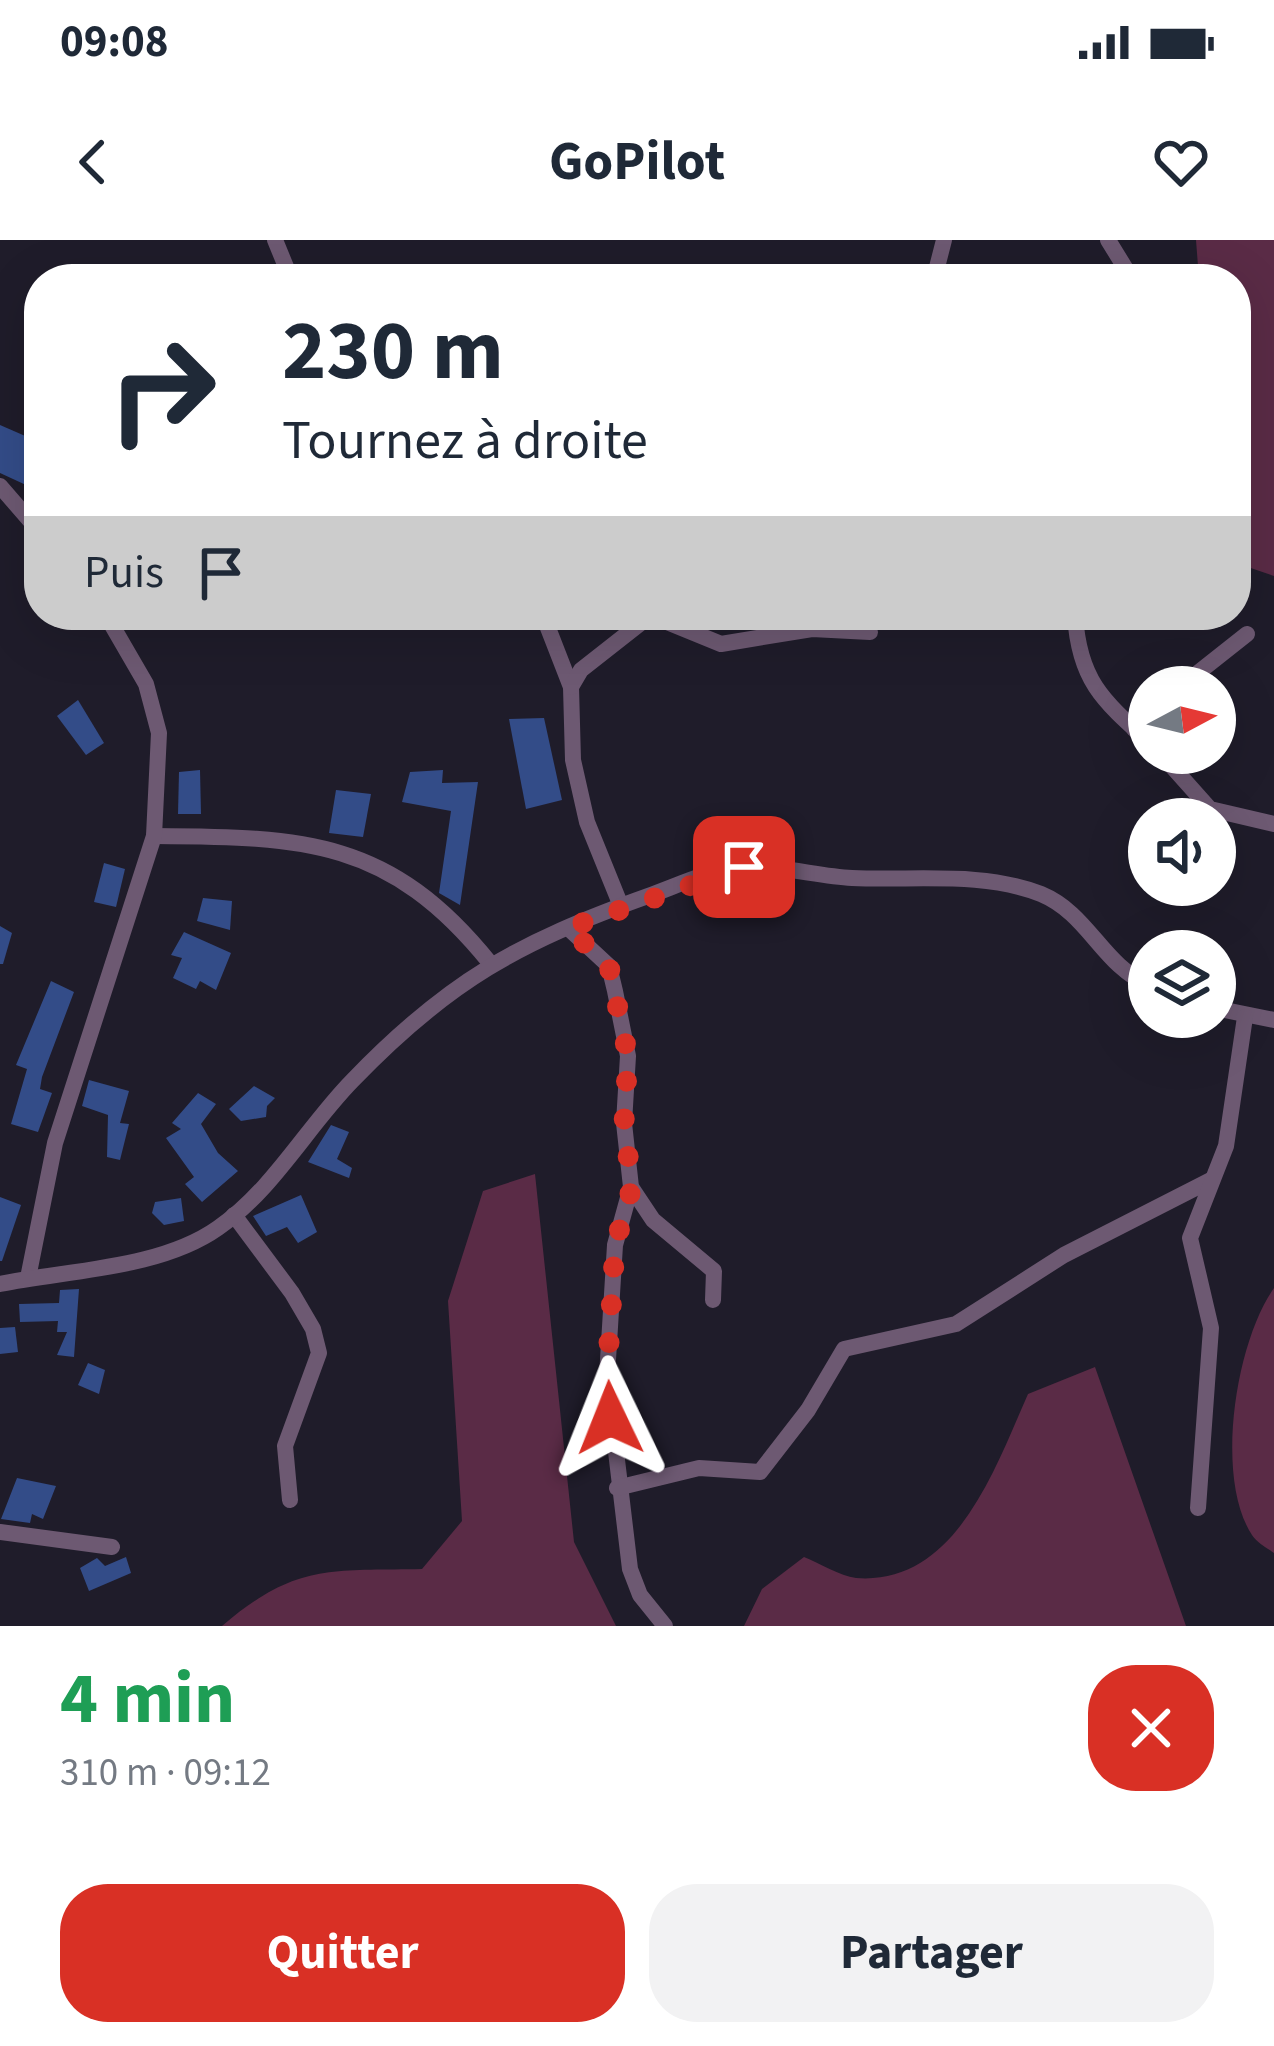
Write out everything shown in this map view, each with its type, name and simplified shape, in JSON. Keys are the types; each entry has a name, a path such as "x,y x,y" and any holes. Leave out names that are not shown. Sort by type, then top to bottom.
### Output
{"street":[{"path":"0,486 24,514"},
{"path":"28,1278 55,1143 154,836 159,733 146,684 115,630"},
{"path":"549,630 571,687 573,760 583,801 621,906"},
{"path":"571,687 580,670 632,630"},
{"path":"687,630 721,644 806,630"},
{"path":"831,630 870,632"},
{"path":"1076,630 1089,681 1128,723"},
{"path":"1207,666 1247,634"},
{"path":"1179,774 1210,809 1274,824"},
{"path":"154,836 225,836 336,852 381,865 450,914 490,963"},
{"path":"0,1284 190,1244 234,1215 351,1082 428,1009 490,963 621,906 744,867 998,884 1040,894 1070,910 1108,961 1128,973"},
{"path":"568,928 594,947 612,978 628,1056 624,1123 632,1187 615,1245 607,1376 616,1488 630,1569 640,1595 665,1626"},
{"path":"1236,1014 1274,1020"},
{"path":"1198,1508 1211,1328 1190,1238 1226,1146 1245,1017"},
{"path":"616,1488 699,1468 760,1472 808,1410 844,1348 923,1336 956,1324 1064,1255 1211,1180"},
{"path":"632,1187 652,1220 714,1271 713,1300"},
{"path":"234,1215 292,1293 314,1329 319,1353 286,1446 290,1500"},
{"path":"0,1532 112,1546"}],"shaded area":[{"path":"1196,240 1274,240 1274,576 1251,568 1251,264 1198,264"},
{"path":"535,1174 574,1542 616,1626 222,1626 272,1591 315,1575 422,1569 462,1521 448,1301 483,1191"},
{"path":"1274,1288 1274,1553 1254,1538 1240,1510 1232,1445 1240,1374 1249,1341"},
{"path":"1095,1367 1186,1626 744,1626 762,1589 804,1557 856,1578 891,1575 921,1563 946,1542 986,1486 1028,1394"}],"building":[{"path":"0,425 24,435 24,484 0,473"},
{"path":"78,700 104,743 86,755 57,716"},
{"path":"544,718 562,800 526,809 509,719"},
{"path":"200,770 201,814 178,814 179,772"},
{"path":"443,770 442,783 478,782 460,905 439,893 451,811 402,802 410,772"},
{"path":"336,790 371,794 363,837 329,833"},
{"path":"104,863 125,869 116,907 94,902"},
{"path":"203,898 232,901 230,930 197,921"},
{"path":"0,926 12,933 3,964 0,964"},
{"path":"184,932 231,953 216,990 200,981 196,989 173,978 182,958 171,955"},
{"path":"51,981 74,992 42,1077 40,1089 52,1093 38,1132 11,1124 27,1069 16,1065"},
{"path":"89,1080 129,1091 120,1123 129,1124 120,1160 107,1157 108,1115 82,1106"},
{"path":"254,1086 275,1098 267,1106 266,1117 241,1121 229,1109"},
{"path":"198,1093 216,1104 201,1124 218,1153 238,1171 202,1202 185,1184 194,1177 166,1138 181,1129 172,1123"},
{"path":"331,1125 349,1132 337,1159 352,1168 349,1178 308,1162"},
{"path":"301,1195 317,1232 298,1243 287,1227 266,1236 253,1216"},
{"path":"0,1197 21,1205 2,1261 0,1261"},
{"path":"181,1198 184,1221 164,1225 152,1213 155,1202"},
{"path":"79,1289 74,1357 57,1355 67,1332 57,1332 58,1321 20,1322 19,1304 59,1303 60,1290"},
{"path":"15,1327 18,1352 0,1354 0,1328"},
{"path":"88,1363 105,1370 99,1394 78,1385"},
{"path":"17,1478 56,1486 43,1519 32,1514 30,1523 1,1519"},
{"path":"126,1557 131,1573 89,1591 80,1568 97,1558 105,1566"}],"route":[{"path":"610,1418 607,1376 615,1245 632,1187 624,1123 628,1056 609,966 594,947 568,928 716,872 744,867"}]}
